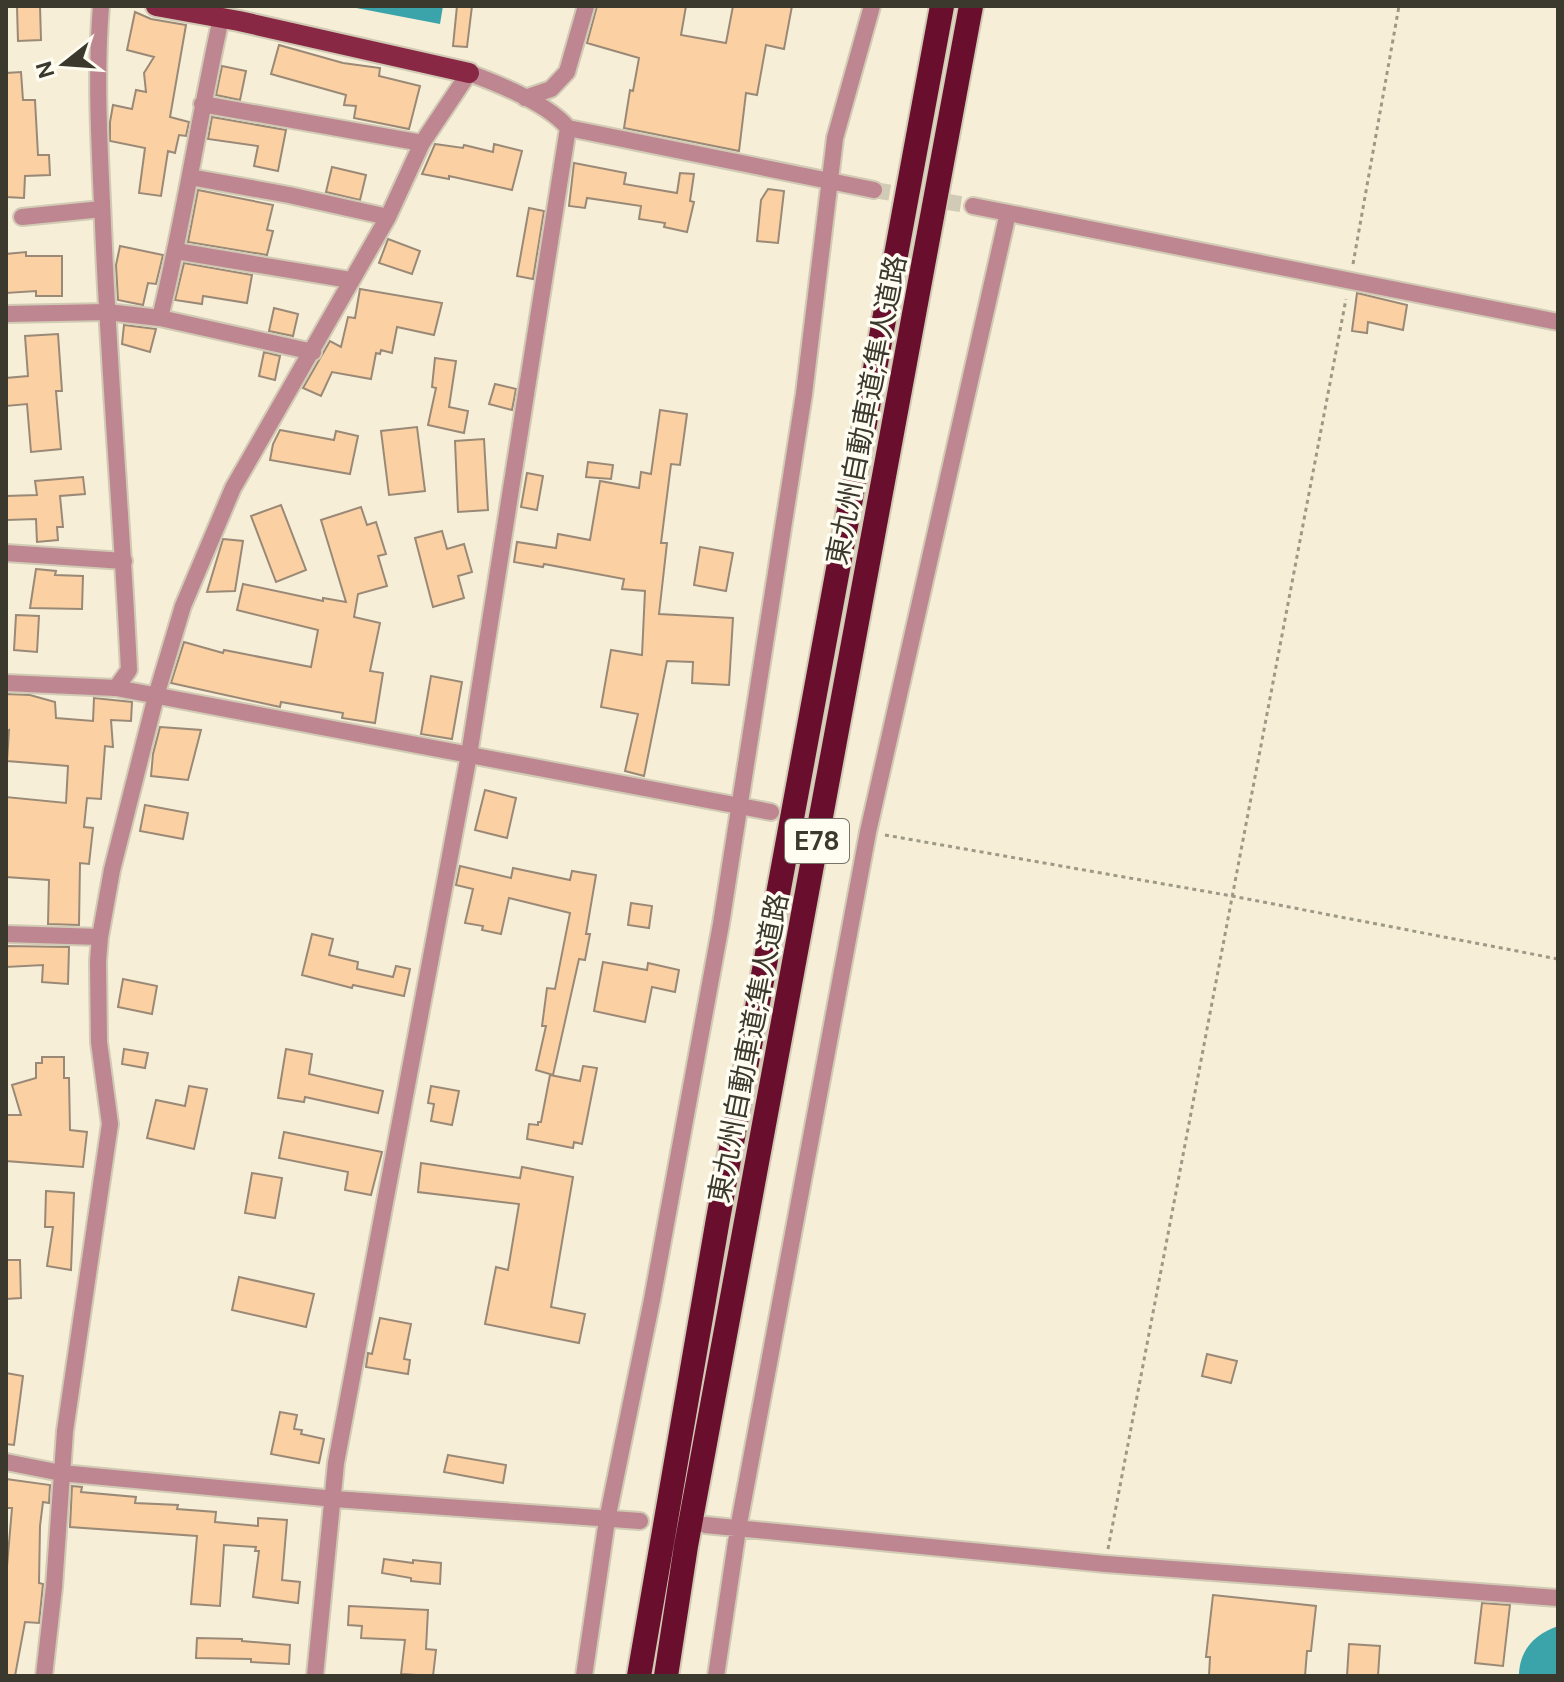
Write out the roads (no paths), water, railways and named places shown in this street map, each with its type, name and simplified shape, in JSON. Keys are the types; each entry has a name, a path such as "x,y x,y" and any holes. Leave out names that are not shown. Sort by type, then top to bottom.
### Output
{"highway":[{"name":"東九州自動車道;隼人道路","path":"639,1676 718,1219 942,6"},
{"name":"東九州自動車道;隼人道路","path":"666,1676 706,1440 971,6"}],"main road":[{"path":"156,6 469,73"}],"street":[{"path":"101,6 98,37 102,209 129,670 116,688"},
{"path":"525,98 551,89 567,72 586,6"},
{"path":"584,1676 607,1520 655,1284 721,924 804,394 835,138 872,6"},
{"path":"160,318 221,18"},
{"path":"44,1676 54,1587 61,1473 110,1124 99,1042 100,937 112,870 156,696 183,606 233,488 388,217 422,143 469,73 525,98 560,118 568,128 874,190"},
{"path":"202,104 422,143"},
{"path":"315,1676 335,1499 336,1463 469,755 568,128"},
{"path":"190,177 388,217"},
{"path":"973,206 1558,322"},
{"path":"22,217 102,209"},
{"path":"716,1676 738,1529 868,832 1008,213"},
{"path":"176,251 350,280"},
{"path":"6,314 107,312 160,318 313,352"},
{"path":"6,553 124,561"},
{"path":"6,683 116,688 771,812"},
{"path":"6,934 100,937"},
{"path":"6,1462 61,1473 335,1499 640,1521"},
{"path":"705,1525 1106,1564 1558,1598"}],"water":[{"path":"346,6 443,6 440,24"},
{"path":"1558,1626 1558,1676 1519,1676 1522,1658 1530,1644"}],"tunnel":[{"path":"874,190 973,206"},
{"path":"784,815 845,828"}]}
